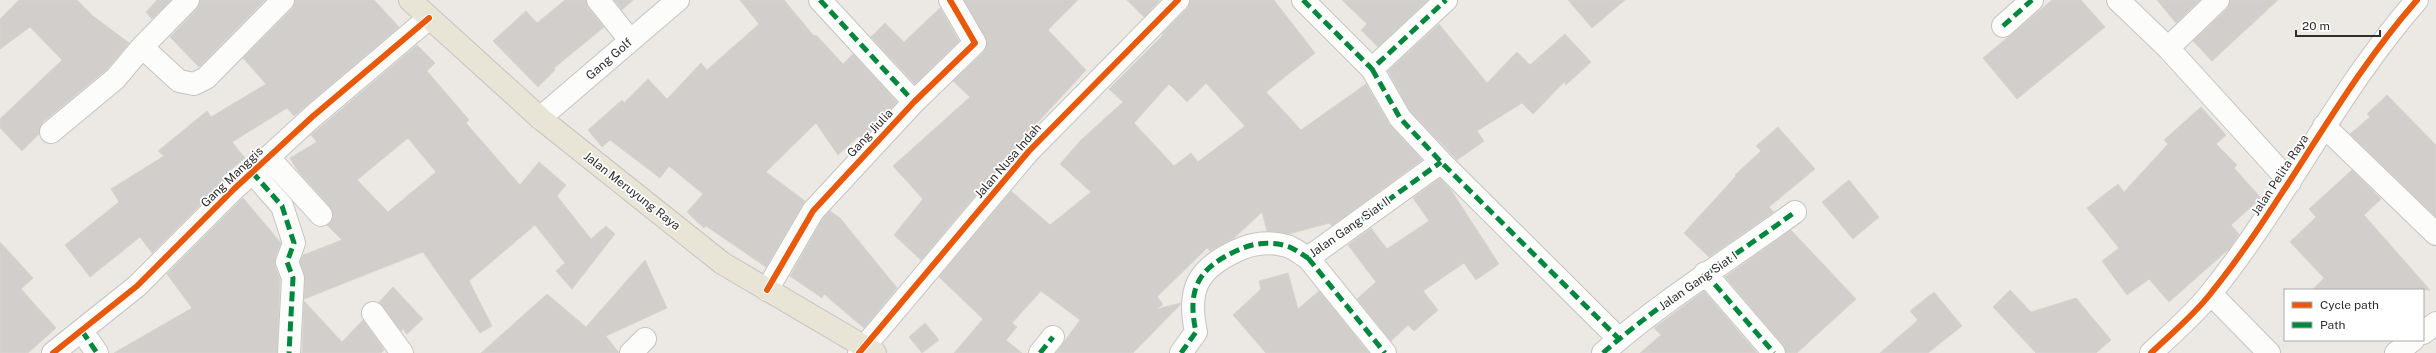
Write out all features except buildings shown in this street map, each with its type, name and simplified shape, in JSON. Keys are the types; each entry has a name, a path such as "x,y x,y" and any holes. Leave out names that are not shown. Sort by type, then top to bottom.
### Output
{"main road":[{"name":"Jalan Meruyung Raya","path":"410,0 540,118 722,263 866,351"}],"street":[{"path":"51,132 115,79 142,47 188,0"},
{"path":"142,47 179,81 194,84 206,78 283,0"},
{"path":"598,0 630,40"},
{"name":"Gang Golf","path":"540,118 678,0"},
{"path":"820,0 914,102"},
{"name":"Gang Jiulia","path":"767,290 813,211 914,102 975,43 950,0"},
{"name":"Jalan Nusa Indah","path":"866,351 1029,151 1178,0"},
{"path":"1302,0 1372,69 1400,118 1441,162 1619,339"},
{"path":"1372,69 1446,0"},
{"path":"2003,26 2032,0"},
{"path":"2118,0 2168,48 2290,182"},
{"path":"2168,48 2218,0"},
{"name":"Jalan Pelita Raya","path":"2151,353 2210,294 2290,182 2324,126 2405,5"},
{"name":"Gang Manggis","path":"53,353 137,286 252,172 312,117 429,18"},
{"path":"2324,126 2436,234"},
{"path":"268,158 321,215"},
{"name":"Jalan Gang Siat II","path":"1181,353 1196,332 1192,316 1193,299 1197,285 1207,268 1222,257 1249,245 1268,243 1288,246 1308,258 1441,162"},
{"path":"252,172 282,206 294,243 288,262 293,278 289,353"},
{"name":"Jalan Gang Siat I","path":"1603,353 1619,339 1706,273 1746,248 1795,212"},
{"path":"1308,258 1385,353"},
{"path":"1706,273 1774,353"},
{"path":"2210,294 2269,353"},
{"path":"373,313 402,353"},
{"path":"2424,332 2436,323"},
{"path":"82,331 97,353"},
{"path":"1040,353 1053,336"},
{"path":"2396,353 2412,341"}],"marked path":[{"path":"820,0 914,102"},
{"path":"1303,0 1372,69 1446,0"},
{"path":"2003,26 2032,0"},
{"path":"1372,69 1400,118 1441,162 1619,339"},
{"path":"1181,353 1196,332 1193,304 1194,293 1198,282 1212,265 1242,248 1267,243 1287,246 1308,258 1441,162"},
{"path":"252,172 282,206 294,243 287,262 293,278 289,353"},
{"path":"1603,353 1673,297 1795,212"},
{"path":"1308,258 1385,353"},
{"path":"1705,273 1774,353"},
{"path":"82,331 97,353"},
{"path":"1040,353 1053,337"}],"cycle path":[{"path":"767,290 813,211 914,102 975,43 950,0"},
{"path":"859,353 1029,151 1178,0"},
{"path":"2151,353 2182,324 2211,293 2264,221 2362,71 2417,0"},
{"path":"53,353 137,286 234,189 312,117 429,18"}]}
